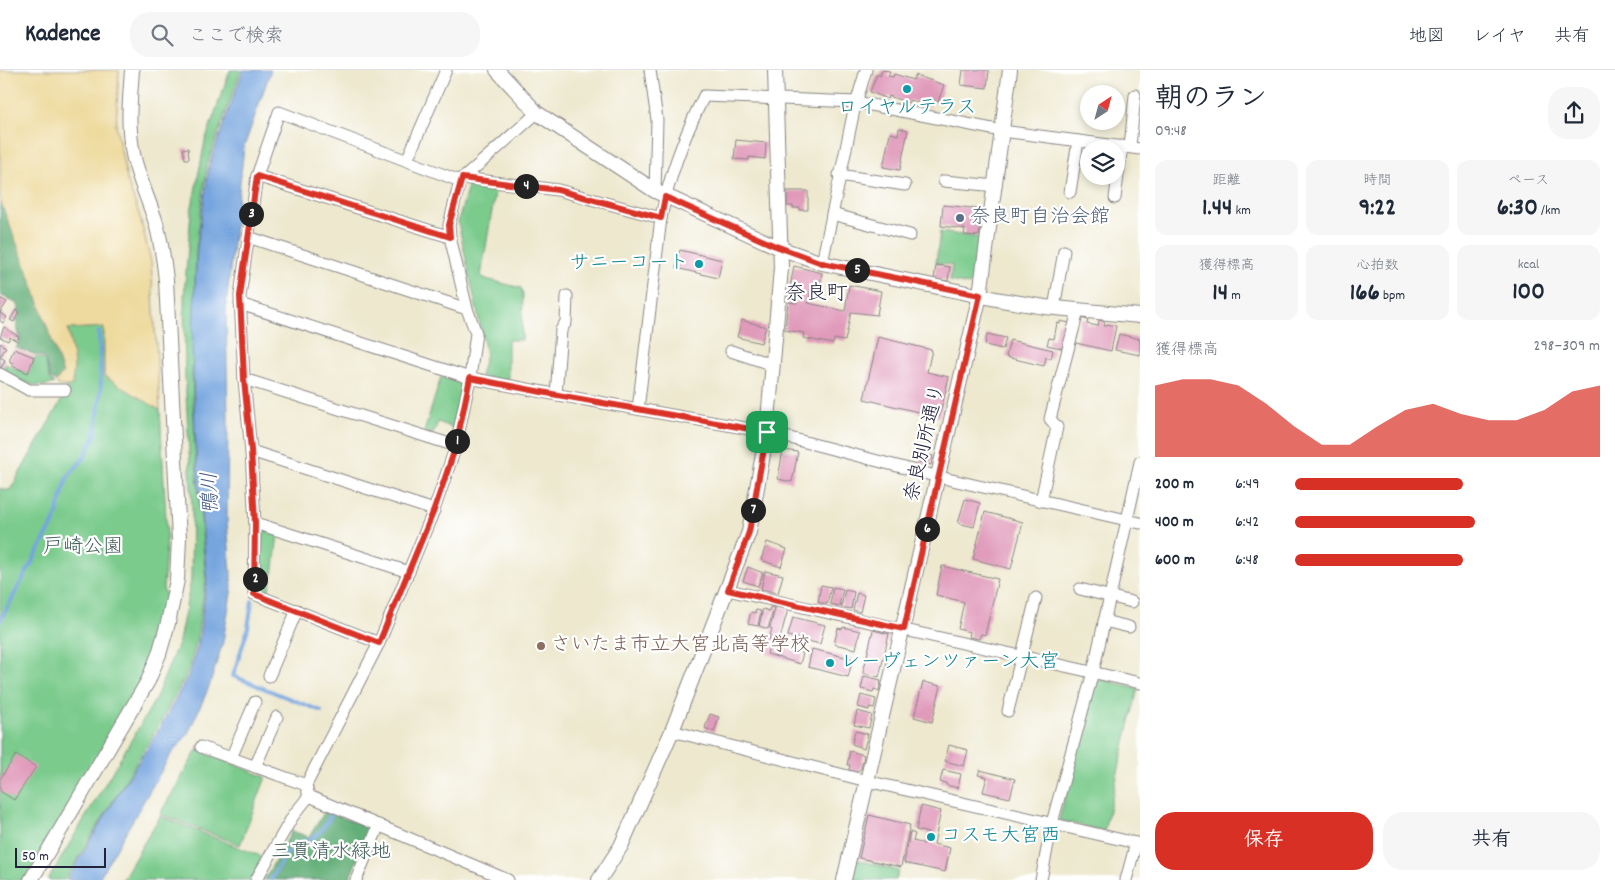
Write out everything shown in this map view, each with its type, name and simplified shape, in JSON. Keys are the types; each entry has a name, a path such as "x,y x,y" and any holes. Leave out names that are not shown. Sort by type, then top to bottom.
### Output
{"street":[{"path":"31,880 148,681 166,631 177,580 179,539 166,280 163,253 156,223 132,152 129,122 132,70"},
{"path":"407,160 446,70"},
{"path":"498,70 538,112 660,194 782,249 822,263 980,295 1054,308 1140,316"},
{"path":"638,409 661,218 657,120 650,70"},
{"path":"599,880 621,846 672,732 749,532 767,432 782,249 775,70"},
{"path":"822,263 839,175 856,102 866,70"},
{"name":"奈良別所通り","path":"844,880 904,629 980,295 1010,70"},
{"path":"1115,198 1131,148 1135,94"},
{"path":"660,194 691,121 704,96 856,102 1002,131 1131,148"},
{"path":"379,643 254,594 255,523 240,296 257,176 279,112 461,180 558,190 661,218"},
{"path":"256,880 307,790 379,643 434,510 456,446 470,378 476,333 467,309 450,237 449,225 461,180 538,112"},
{"path":"1070,192 1078,141"},
{"path":"839,175 905,185"},
{"path":"257,176 450,237"},
{"path":"944,181 996,186"},
{"path":"832,214 910,235"},
{"path":"248,237 467,309"},
{"path":"1054,308 1064,251"},
{"path":"556,395 561,330 566,322 567,296"},
{"path":"240,304 470,378 767,432 939,477 1140,523"},
{"path":"1041,501 1057,427 1050,419 1078,311"},
{"path":"731,351 773,365"},
{"path":"0,374 29,390 65,390"},
{"path":"244,379 456,446"},
{"path":"251,450 434,510"},
{"path":"1041,880 1052,823 1093,672 1140,462"},
{"path":"255,523 409,572"},
{"path":"1080,589 1132,602"},
{"path":"728,590 1140,683"},
{"path":"1008,711 1036,598"},
{"path":"269,676 297,610"},
{"path":"1104,621 1129,627"},
{"path":"230,758 255,702"},
{"path":"255,767 278,717"},
{"path":"672,732 867,781 1138,844 1126,880"},
{"path":"201,747 255,767 307,790 483,874 508,880"},
{"path":"356,880 379,825"}],"green space":[{"path":"230,70 241,70 207,165 196,249 192,376 195,451 206,581 196,643 189,670 155,732 65,880 48,880 155,700 179,641 191,581 192,506 185,376 184,296 191,212 205,141"},
{"path":"469,183 496,187 481,276 521,288 523,295 522,340 508,340 508,381 480,376 486,353 458,222"},
{"path":"0,200 33,285 63,374 56,382 50,378 45,358 16,348 20,340 16,321 20,314 16,303 0,295"},
{"path":"940,232 981,238 974,280 969,285 950,281 952,265 936,263"},
{"name":"戸崎公園","path":"104,327 104,376 160,410 167,537 163,589 167,598 155,651 141,681 89,774 24,880 0,880 0,488 10,490 65,394 74,364 68,329"},
{"path":"35,357 45,360 49,379 54,383 41,386 34,385 2,372 5,364 29,374"},
{"path":"441,377 462,383 453,428 438,422 433,434 424,432"},
{"path":"260,528 278,534 274,568 268,594 261,592 258,587"},
{"path":"1094,678 1138,688 1104,831 1059,820"},
{"path":"197,750 266,777 240,845 160,814"},
{"name":"三貫清水緑地","path":"325,811 370,828 349,880 264,880 292,831 309,837"},
{"path":"160,816 263,857 251,880 122,880"},
{"path":"855,859 899,871 896,880 850,880"}],"sand":[{"path":"0,70 119,70 116,126 127,180 140,217 151,262 160,410 104,376 104,327 68,329 74,364 72,386 59,386 56,382 63,373 33,285 0,200"}],"water":[{"name":"鴨川","path":"243,70 271,70 244,147 226,306 227,520 232,587 223,642 209,687 188,734 170,756 98,880 67,880 157,733 190,672 198,644 207,581 196,451 192,349 197,249 209,165"}],"building":[{"name":"ロイヤルテラス","path":"882,70 890,71 888,76 893,77 894,74 913,80 915,75 944,85 938,102 932,99 929,107 910,100 908,103 889,96 888,99 870,92 877,74 880,76"},
{"path":"963,70 989,70 987,88 961,85"},
{"path":"899,128 908,130 900,170 883,167 890,133 898,135"},
{"path":"736,140 766,143 765,159 749,157 749,160 734,159"},
{"path":"188,148 189,159 185,159 183,149"},
{"path":"787,191 808,191 808,210 787,206"},
{"path":"943,205 982,209 979,236 964,235 965,229 941,226"},
{"name":"サニーコート","path":"680,250 722,260 718,278 676,268"},
{"path":"936,265 950,267 948,281 934,279"},
{"path":"794,266 822,273 820,287 812,285 808,303 845,311 849,285 881,291 877,315 851,312 845,341 834,339 833,344 803,338 804,333 785,330 788,302 797,303 797,299 788,297"},
{"path":"0,298 7,302 0,313"},
{"path":"16,310 19,312 14,322 10,320"},
{"path":"0,313 7,317 3,323 0,321"},
{"path":"1081,318 1088,320 1087,324 1098,326 1099,320 1105,322 1104,326 1107,326 1107,324 1116,326 1111,351 1076,343"},
{"path":"742,320 766,327 761,343 737,337"},
{"path":"1060,321 1070,323 1065,349 1047,345 1049,338 1054,339 1057,323 1060,324"},
{"path":"4,327 19,337 17,341 10,337 8,341 0,337"},
{"path":"987,334 1006,338 1003,349 985,345"},
{"path":"1119,334 1140,339 1140,355 1115,350"},
{"path":"878,337 932,350 927,372 949,377 939,417 864,399"},
{"path":"1010,340 1053,350 1051,359 1046,357 1044,366 1006,357"},
{"path":"0,343 6,347 0,357"},
{"path":"14,349 34,357 28,373 12,366 13,363 10,362 10,358"},
{"path":"0,357 5,360 0,370"},
{"path":"783,450 798,452 792,482 778,479"},
{"path":"921,453 933,456 931,465 919,462"},
{"path":"965,499 980,503 974,527 958,523"},
{"path":"985,512 1023,522 1011,569 973,559"},
{"path":"767,542 787,549 781,567 761,560"},
{"path":"942,566 998,579 985,635 981,634 979,639 969,637 970,632 958,629 964,602 936,595"},
{"path":"748,567 763,573 758,586 743,581"},
{"path":"765,571 783,575 778,593 761,589"},
{"path":"821,585 831,587 827,604 818,602"},
{"path":"833,587 843,589 839,606 830,604"},
{"path":"845,590 854,592 851,609 841,607"},
{"path":"857,593 864,595 860,612 853,610"},
{"path":"776,605 788,609 778,646 803,653 800,664 767,654 771,640 769,639 772,629 770,628"},
{"path":"770,607 774,608 768,629 759,626 763,609 769,611"},
{"path":"756,610 761,611 758,626 748,624 751,612 755,613"},
{"path":"793,617 825,625 820,644 788,636"},
{"path":"843,627 860,631 856,649 834,644 838,628 842,629"},
{"path":"873,630 889,634 879,677 863,673"},
{"name":"レーヴェンツァーン大宮","path":"812,649 853,659 848,677 808,667"},
{"path":"864,676 881,680 879,691 874,689 873,692 861,689"},
{"path":"923,682 941,686 932,722 914,717"},
{"path":"861,695 876,699 874,708 869,707 869,710 858,707"},
{"path":"857,711 872,715 869,728 854,725"},
{"path":"710,714 719,717 714,732 705,728"},
{"path":"855,731 868,734 864,749 852,744"},
{"path":"949,745 968,750 964,766 945,761"},
{"path":"850,751 864,755 861,769 856,772 849,770 850,765 847,765"},
{"path":"16,755 36,767 14,800 0,791 0,779"},
{"path":"943,770 961,774 958,788 940,782"},
{"path":"980,770 1015,779 1010,798 983,792 987,777 978,775"},
{"name":"コスモ大宮西","path":"921,806 941,811 934,844 950,848 945,872 904,863 910,832 915,834 913,841 925,844 928,833 916,830"},
{"path":"869,815 910,825 901,867 859,858"}],"waterway":[{"path":"0,621 55,520 67,478 83,459 95,436 101,389 99,332"},
{"path":"252,601 248,628 233,676 321,711"},
{"path":"271,880 288,852 298,844 317,834 326,824 332,813"}],"place":[{"name":"ロイヤルテラス","path":"907,89"},
{"name":"奈良町自治会館","path":"960,218"},
{"name":"サニーコート","path":"699,264"},
{"name":"さいたま市立大宮北高等学校","path":"541,646"},
{"name":"レーヴェンツァーン大宮","path":"830,663"},
{"name":"コスモ大宮西","path":"931,837"}],"district":[{"name":"奈良町","path":"816,295"}],"route":[{"path":"257,176 450,237 449,225 462,178 558,190 661,218 665,197 773,245 822,263 980,295 904,629 728,590 749,532 767,432 470,378 456,446 434,510 379,643 254,594 255,523 240,296 257,176"}]}
